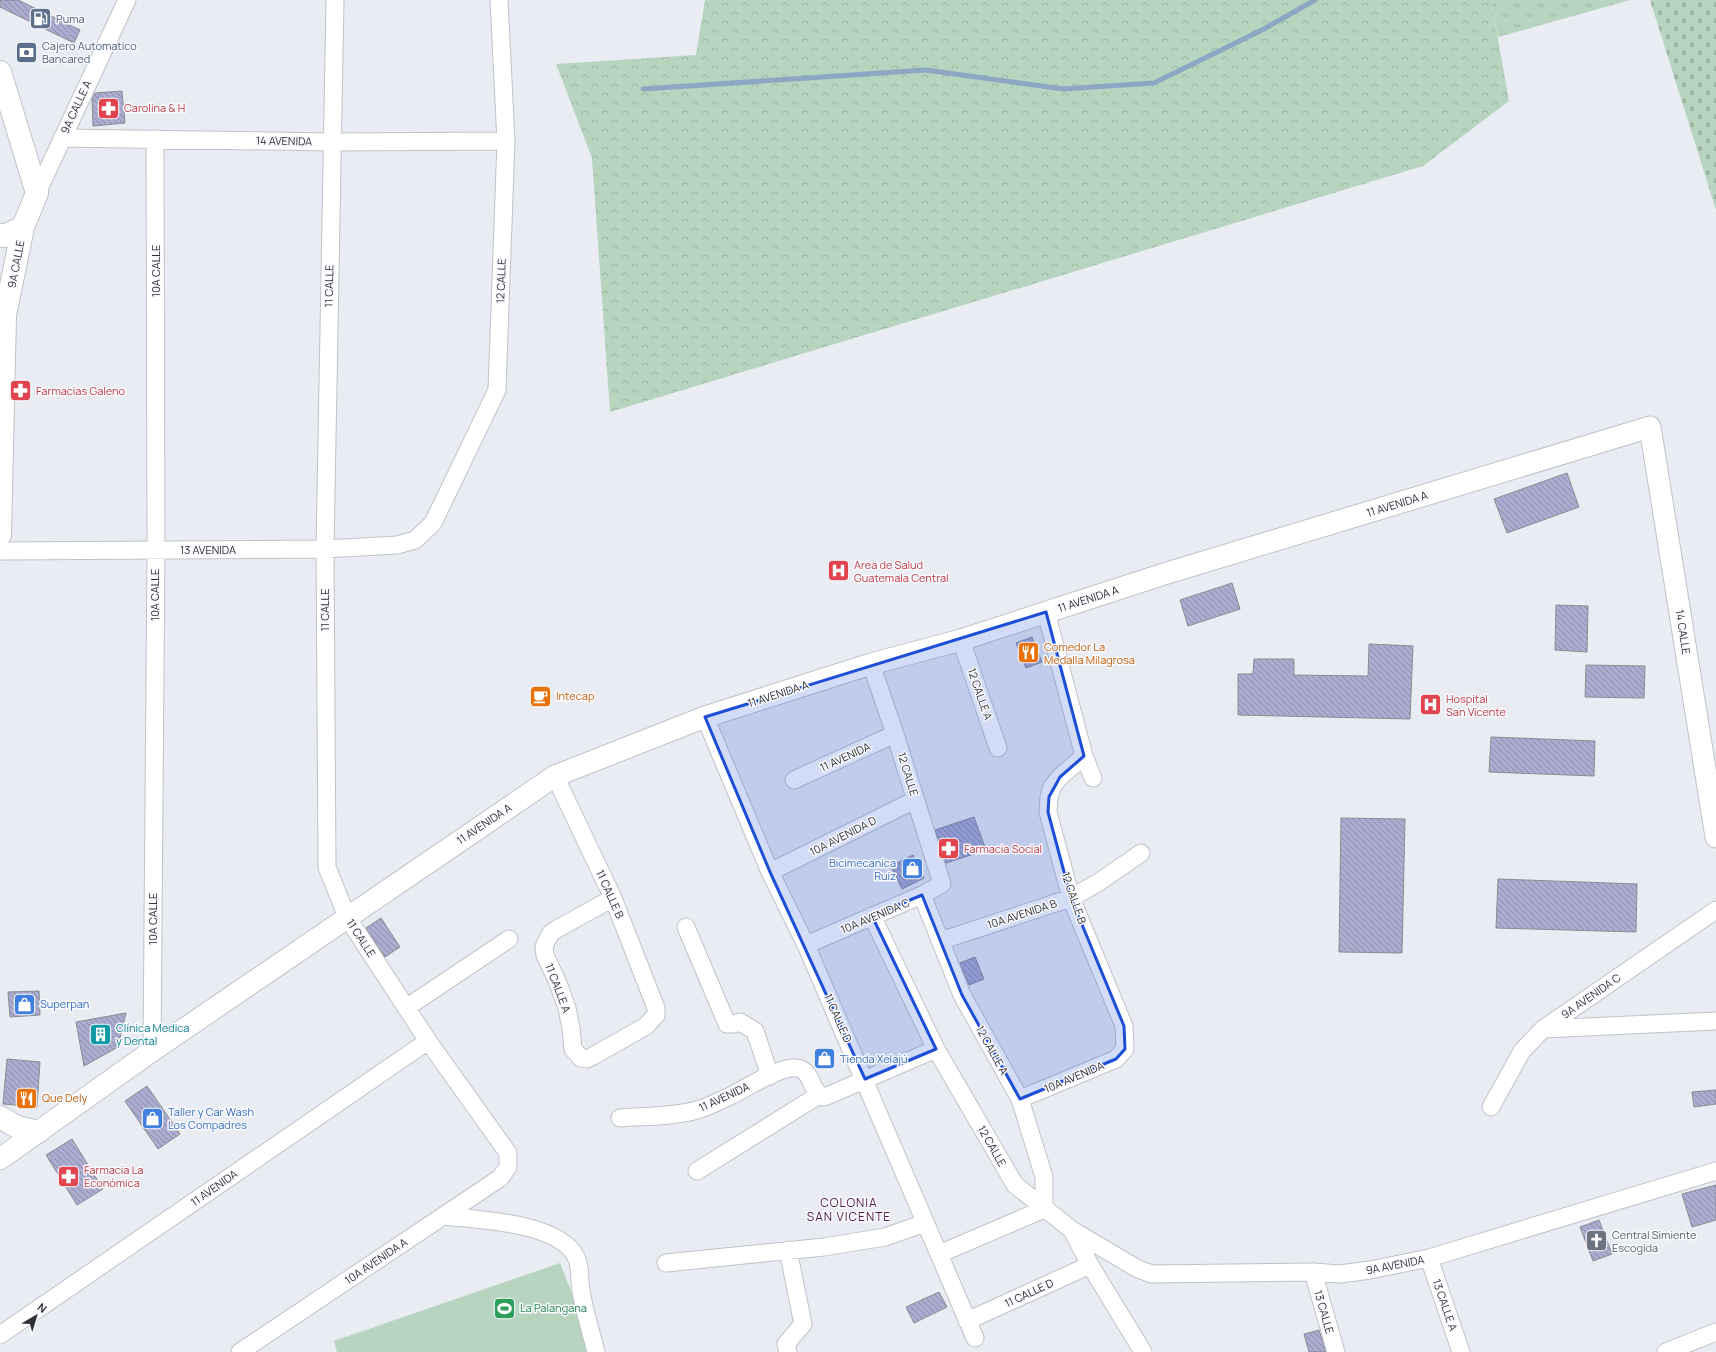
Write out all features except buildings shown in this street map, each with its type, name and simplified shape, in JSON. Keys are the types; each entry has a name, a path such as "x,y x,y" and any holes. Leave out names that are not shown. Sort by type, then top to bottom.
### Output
{"main road":[{"path":"0,72 37,193"},
{"name":"9A CALLE","path":"0,535 5,316 23,227 37,193"},
{"path":"0,235 4,236 23,227"},
{"path":"0,1117 17,1127 38,1132"}],"street":[{"name":"9A CALLE A","path":"37,193 127,0"},
{"name":"11 CALLE","path":"335,0 325,550 327,867 347,917 428,1041 508,1153 508,1167"},
{"name":"12 CALLE","path":"415,540 433,523 497,390 506,141 499,0"},
{"name":"14 AVENIDA","path":"62,138 332,142 506,141"},
{"name":"10A CALLE","path":"152,1050 156,550 156,139"},
{"name":"11 AVENIDA A","path":"0,1160 152,1050 555,776 705,717 871,664 961,640 1164,574 1650,427"},
{"name":"14 CALLE","path":"1650,427 1716,837"},
{"name":"13 AVENIDA","path":"0,551 325,550 398,545 415,540"},
{"path":"1046,612 1084,756 1093,778"},
{"name":"12 CALLE A","path":"961,640 998,748"},
{"name":"12 CALLE","path":"871,664 895,734 942,884"},
{"name":"11 CALLE D","path":"705,717 770,872 806,946 865,1079 975,1338"},
{"name":"11 AVENIDA","path":"794,780 895,734"},
{"name":"12 CALLE B","path":"1084,756 1060,777 1052,787 1049,797 1048,812 1071,898 1124,1026 1125,1049"},
{"name":"11 CALLE B","path":"555,776 613,898 654,1000 656,1015 646,1026 594,1056 581,1058"},
{"name":"10A AVENIDA D","path":"770,872 915,800"},
{"name":"10A AVENIDA B","path":"940,941 1071,898 1099,882 1141,853"},
{"name":"10A AVENIDA C","path":"806,946 922,895 942,884"},
{"name":"12 CALLE A","path":"922,895 962,995 1020,1099 1044,1177 1044,1209"},
{"name":"11 CALLE A","path":"581,1058 573,1049 567,1008 558,983 545,955 544,947 551,933 557,928 613,898"},
{"name":"9A AVENIDA C","path":"1491,1107 1522,1051 1543,1029 1716,910"},
{"name":"12 CALLE","path":"872,916 936,1049 1015,1186 1072,1230 1090,1264 1143,1352"},
{"path":"686,927 727,1024 740,1022 755,1030 770,1076"},
{"path":"406,1008 509,939"},
{"path":"1543,1029 1716,1021"},
{"name":"11 AVENIDA","path":"0,1335 428,1041"},
{"path":"697,1172 819,1095 827,1096 936,1049"},
{"name":"10A AVENIDA","path":"1020,1099 1116,1059 1125,1049"},
{"name":"11 AVENIDA","path":"620,1118 676,1114 698,1110 731,1096 757,1081 788,1069 800,1069 810,1077 819,1095"},
{"name":"10A AVENIDA A","path":"240,1352 500,1178 508,1167"},
{"name":"9A AVENIDA","path":"1072,1230 1138,1269 1152,1274 1312,1272 1340,1274 1429,1258 1716,1171"},
{"path":"939,1254 1044,1209"},
{"path":"444,1216 525,1226 556,1238 572,1248 577,1258 581,1290 596,1352"},
{"path":"666,1263 788,1250 885,1237 925,1223"},
{"path":"788,1250 803,1324 786,1344 788,1352"},
{"name":"13 CALLE A","path":"1429,1258 1461,1352"},
{"name":"11 CALLE D","path":"967,1321 1090,1264"},
{"name":"13 CALLE","path":"1312,1272 1336,1352"},
{"path":"1666,1352 1716,1332"}],"highlighted area":[{"path":"1046,612 1084,756 1060,777 1049,797 1048,812 1071,898 1124,1026 1125,1049 1116,1059 1020,1099 962,995 922,895 872,916 936,1049 865,1079 770,872 705,717"}],"green space":[{"path":"705,0 1491,0 1509,101 1423,166 610,412 592,158 556,64 696,55"},
{"path":"1491,0 1630,0 1498,37"},
{"path":"1650,0 1716,0 1716,210"},
{"name":"La Palangana","path":"560,1263 595,1352 337,1352 334,1341"}],"waterway":[{"path":"643,89 926,70 1063,89 1154,83 1262,30 1315,0"}],"place":[{"name":"Puma","path":"40,19"},
{"name":"Cajero Automatico Bancared","path":"26,52"},
{"name":"Carolina & H","path":"108,108"},
{"name":"Farmacias Galeno","path":"20,391"},
{"name":"Area de Salud Guatemala Central","path":"839,571"},
{"name":"Comedor La Medalla Milagrosa","path":"1029,653"},
{"name":"Intecap","path":"541,696"},
{"name":"Hospital San Vicente","path":"1430,705"},
{"name":"Farmacia Social","path":"948,849"},
{"name":"Bicimecanica Ruiz","path":"912,869"},
{"name":"Superpan","path":"24,1004"},
{"name":"Clínica Medica y Dental","path":"100,1034"},
{"name":"Tienda Xelajú","path":"824,1059"},
{"name":"Que Dely","path":"27,1098"},
{"name":"Taller y Car Wash Los Compadres","path":"152,1118"},
{"name":"Farmacia La Económica","path":"68,1176"},
{"name":"Central Simiente Escogida","path":"1596,1241"},
{"name":"La Palangana","path":"505,1308"}],"district":[{"name":"COLONIA SAN VICENTE","path":"849,1210"}]}
